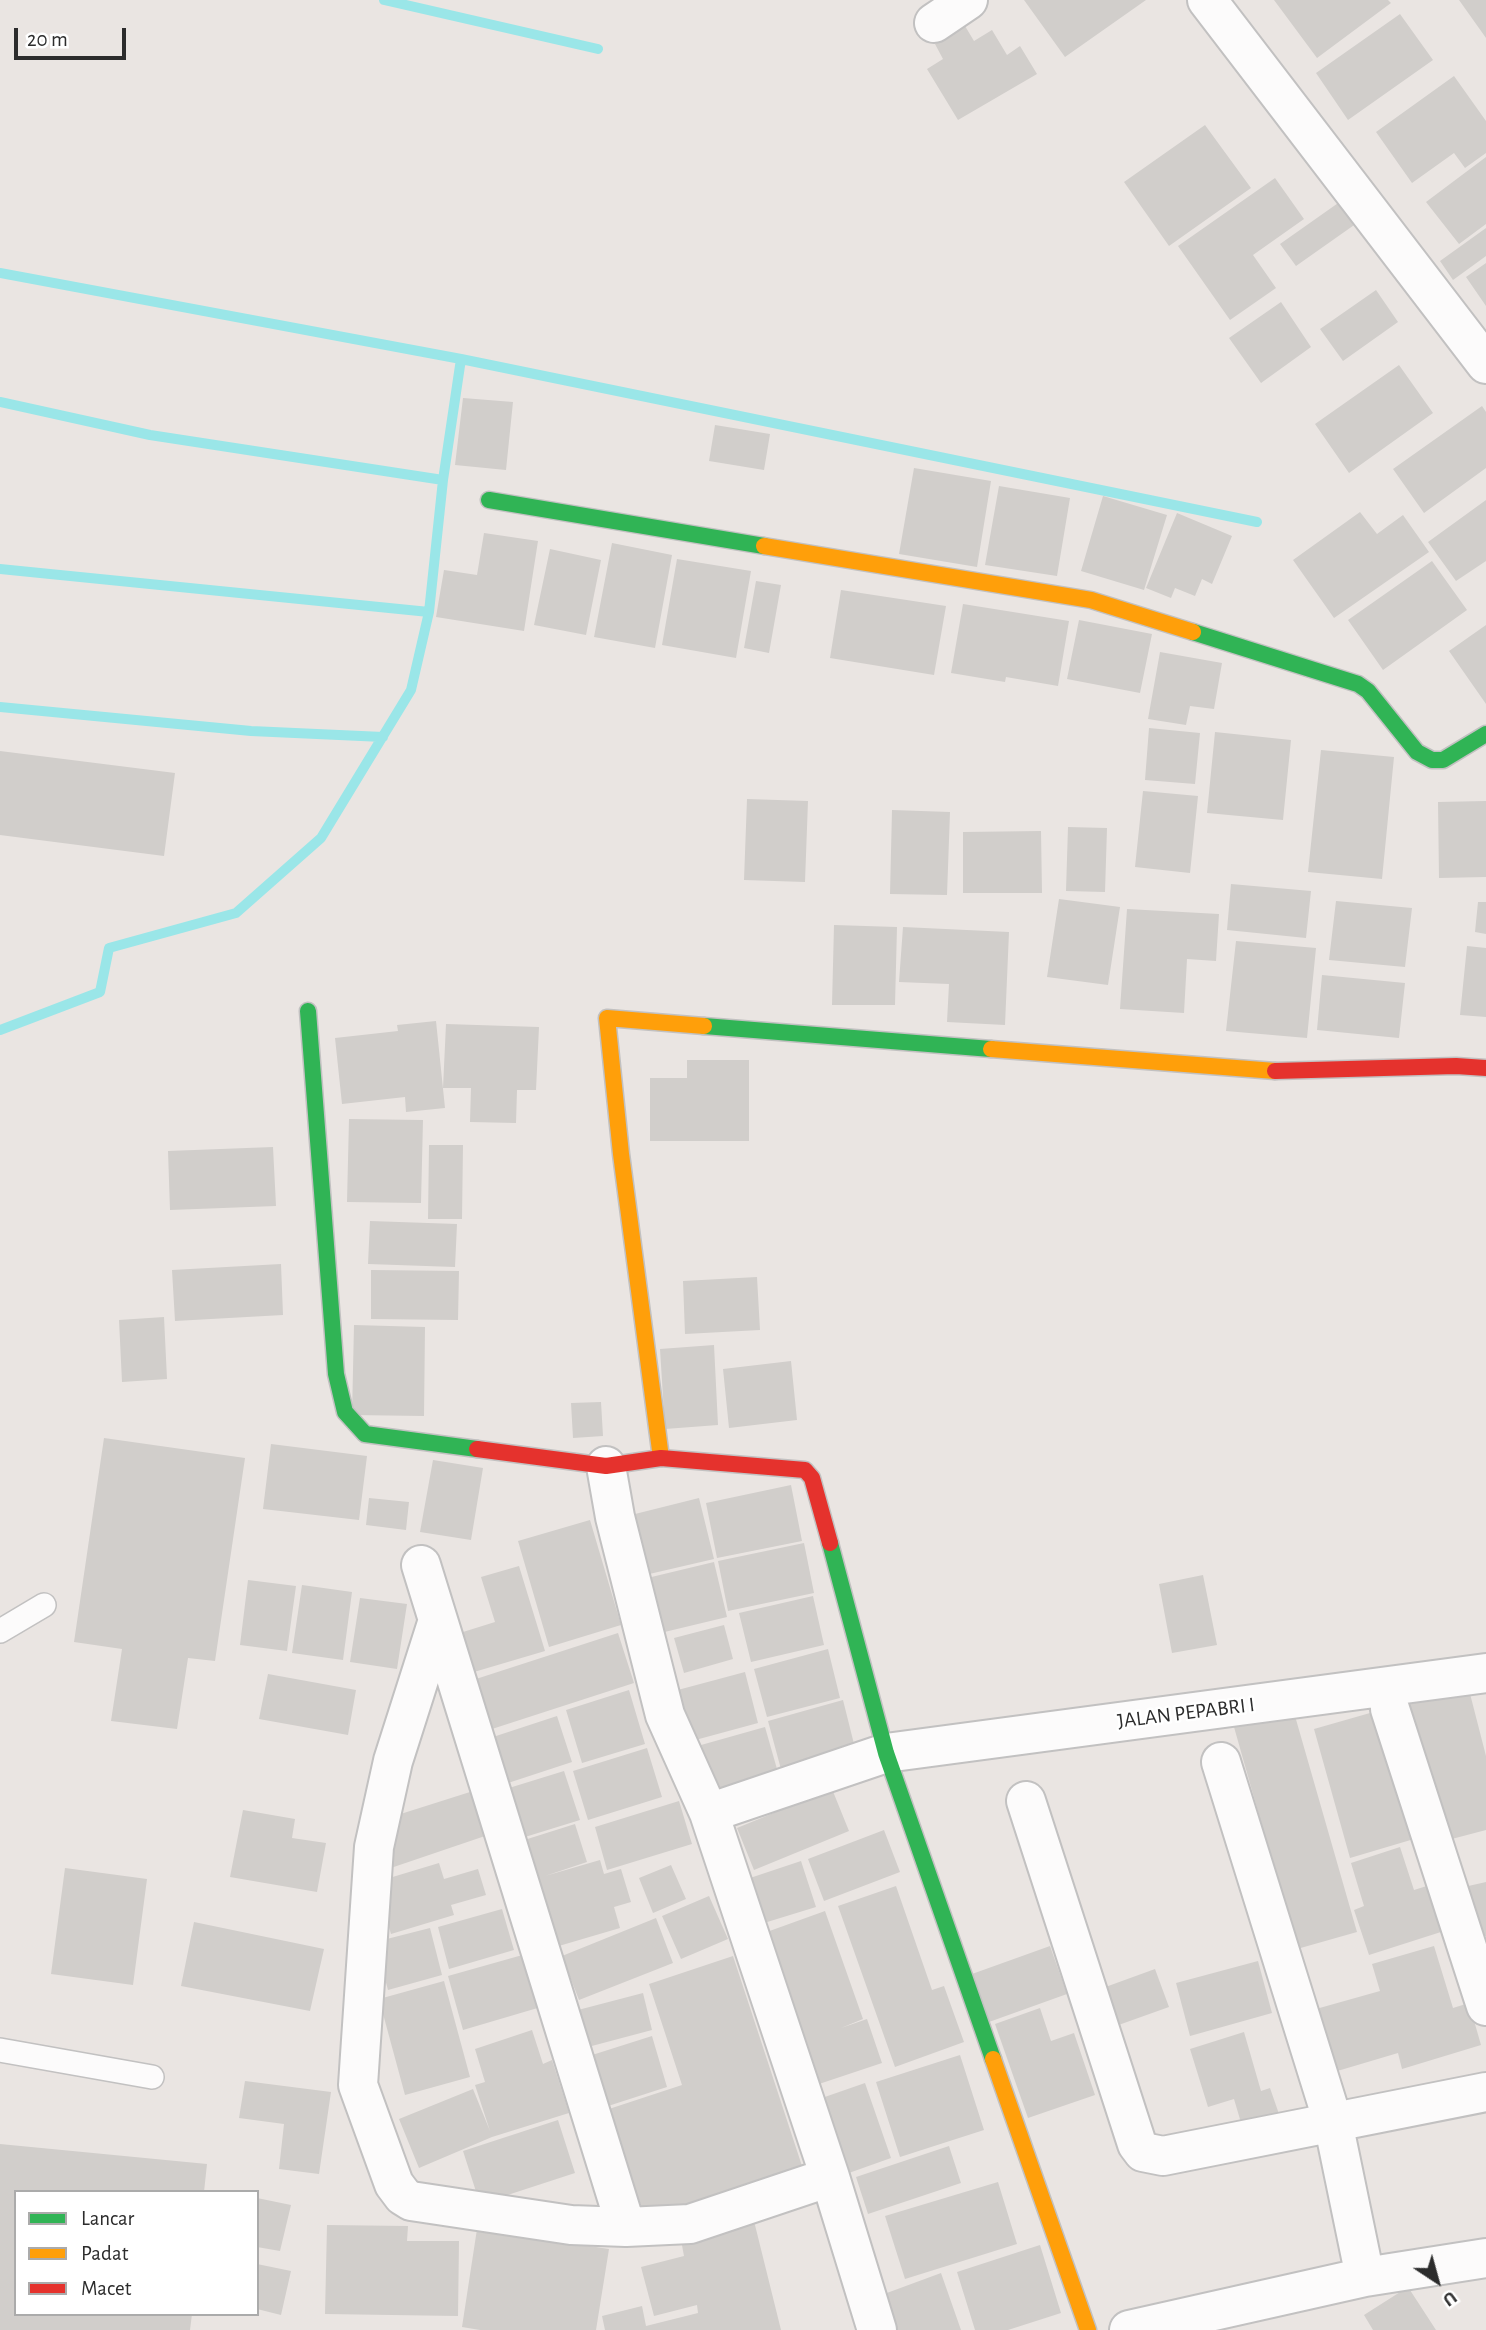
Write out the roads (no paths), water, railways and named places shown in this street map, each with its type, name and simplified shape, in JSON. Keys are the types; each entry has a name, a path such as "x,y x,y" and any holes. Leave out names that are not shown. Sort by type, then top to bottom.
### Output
{"street":[{"path":"934,23 968,0"},
{"path":"1207,0 1486,364"},
{"path":"489,500 1091,600 1358,684 1368,691 1417,752 1432,760 1443,760 1486,734"},
{"path":"307,1011 336,1374 345,1412 365,1434 606,1466 661,1458 804,1470 812,1478 886,1754 1088,2330"},
{"path":"661,1458 621,1154 607,1018 1262,1071 1457,1066 1486,1068"},
{"path":"606,1466 615,1517 665,1715 709,1813 830,2177 877,2330"},
{"path":"421,1564 626,2227"},
{"path":"439,1620 393,1761 374,1847 358,2085 394,2184 403,2196 411,2201 571,2225 626,2227 690,2224 830,2177"},
{"name":"JALAN PEPABRI I","path":"709,1813 886,1754 1486,1673"},
{"path":"1390,1709 1486,2006"},
{"path":"1221,1762 1333,2122 1365,2277"},
{"path":"1026,1801 1137,2144 1143,2151 1163,2156 1486,2092"},
{"path":"1129,2330 1365,2277 1486,2258"}],"lane":[{"path":"0,1631 44,1605"},
{"path":"0,2050 152,2077"}],"waterway":[{"path":"384,0 598,49"},
{"path":"0,273 461,359 443,480 429,612 411,690 321,838 236,913 109,948 100,992 0,1030"},
{"path":"461,359 1257,522"},
{"path":"0,402 150,435 443,480"},
{"path":"0,569 429,612"},
{"path":"0,707 251,731 383,737"}]}
